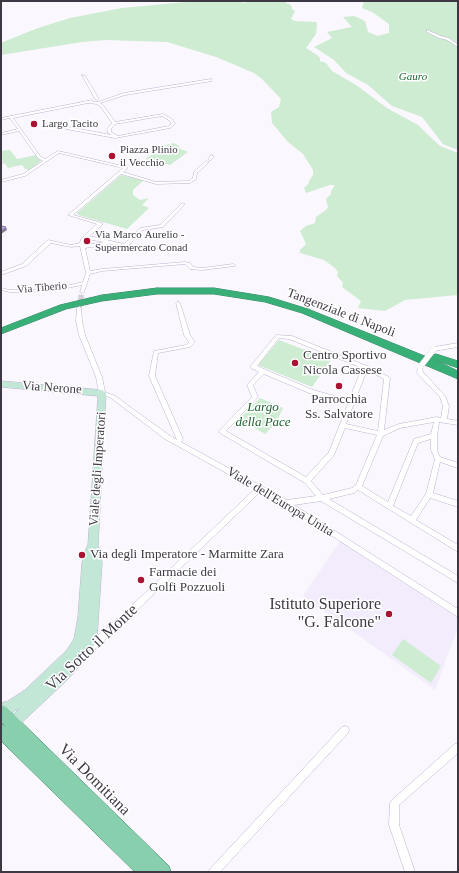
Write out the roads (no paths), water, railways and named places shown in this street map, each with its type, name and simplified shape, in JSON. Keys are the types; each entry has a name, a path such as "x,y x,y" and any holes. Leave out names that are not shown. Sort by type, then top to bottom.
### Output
{"highway":[{"name":"Tangenziale di Napoli","path":"1,325 58,303 101,293 158,286 214,286 253,291 291,300 338,317 458,365"},
{"name":"Tangenziale di Napoli","path":"1,331 63,307 102,298 157,291 220,292 266,300 305,311 458,375"}],"main road":[{"name":"Via Domitiana","path":"1,712 6,727 146,872"},
{"name":"Via Domitiana","path":"6,727 163,872"}],"street":[{"path":"428,31 448,39 458,46"},
{"path":"83,76 98,101 114,123"},
{"path":"1,119 110,99 124,94 211,80"},
{"path":"45,124 62,122 67,128 117,137 170,127 173,124 171,120 163,115 114,123 109,129 109,132 117,137"},
{"path":"11,117 39,157 44,160"},
{"path":"1,134 20,130"},
{"path":"1,182 24,175 44,160 61,151 126,168 70,216 100,224 83,240 88,273 83,284 82,292"},
{"path":"121,173 156,182 190,182 195,178 196,173 210,159"},
{"path":"86,237 125,246 142,229 161,226 183,204"},
{"path":"1,274 24,265 50,242 71,246 111,243"},
{"path":"88,273 102,270 185,263 192,268 202,269 233,265"},
{"name":"Via Tiberio","path":"1,289 10,291 30,291 62,288 83,284"},
{"path":"178,303 187,335 192,342 188,346 156,352 152,376 180,439 178,443"},
{"path":"79,308 79,321 82,335 100,377 102,393"},
{"path":"286,503 322,498 354,490 358,487 381,434 387,378 365,367 290,337 278,336 253,367 311,392 351,403"},
{"path":"444,419 446,406 442,396 420,373 420,367 434,349 458,346"},
{"path":"307,481 332,453 365,367"},
{"path":"263,371 250,385 255,397 222,431 307,481 322,498 458,580"},
{"name":"Via Nerone","path":"1,384 102,393"},
{"name":"Viale dell'Europa Unita","path":"102,393 114,397 167,437 286,503 458,614"},
{"name":"Viale degli Imperatori","path":"80,650 79,641 84,617 87,563 89,553 93,546 102,393"},
{"path":"412,520 429,495 438,460 434,450 434,436 437,419"},
{"path":"343,425 381,434 399,426 437,419 444,419 458,423"},
{"path":"390,506 416,441 434,436"},
{"path":"438,460 458,466"},
{"path":"358,487 458,549"},
{"name":"Via Sotto il Monte","path":"1,709 11,707 29,694 80,650 107,632 259,489"},
{"path":"429,495 458,504"},
{"name":"Viale degli Imperatori","path":"80,650 92,632 97,563 96,553 93,546"},
{"path":"84,617 92,632 107,632"},
{"name":"Via Sotto il Monte","path":"6,727 63,676 80,650"},
{"path":"214,872 345,730"},
{"path":"410,872 394,825 396,803 458,747"}],"tunnel":[{"path":"79,308 82,292"}],"place":[{"name":"Largo Tacito","path":"34,124"},
{"name":"Piazza Plinio il Vecchio","path":"112,156"},
{"name":"Via Marco Aurelio - Supermercato Conad","path":"87,241"},
{"name":"Centro Sportivo Nicola Cassese","path":"295,363"},
{"name":"Parrocchia Ss. Salvatore","path":"339,386"},
{"name":"Via degli Imperatore - Marmitte Zara","path":"82,555"},
{"name":"Farmacie dei Golfi Pozzuoli","path":"141,580"},
{"name":"Istituto Superiore \"G. Falcone\"","path":"389,614"}],"park label":[{"name":"Gauro","path":"413,77"},
{"name":"Largo della Pace","path":"263,416"}]}
